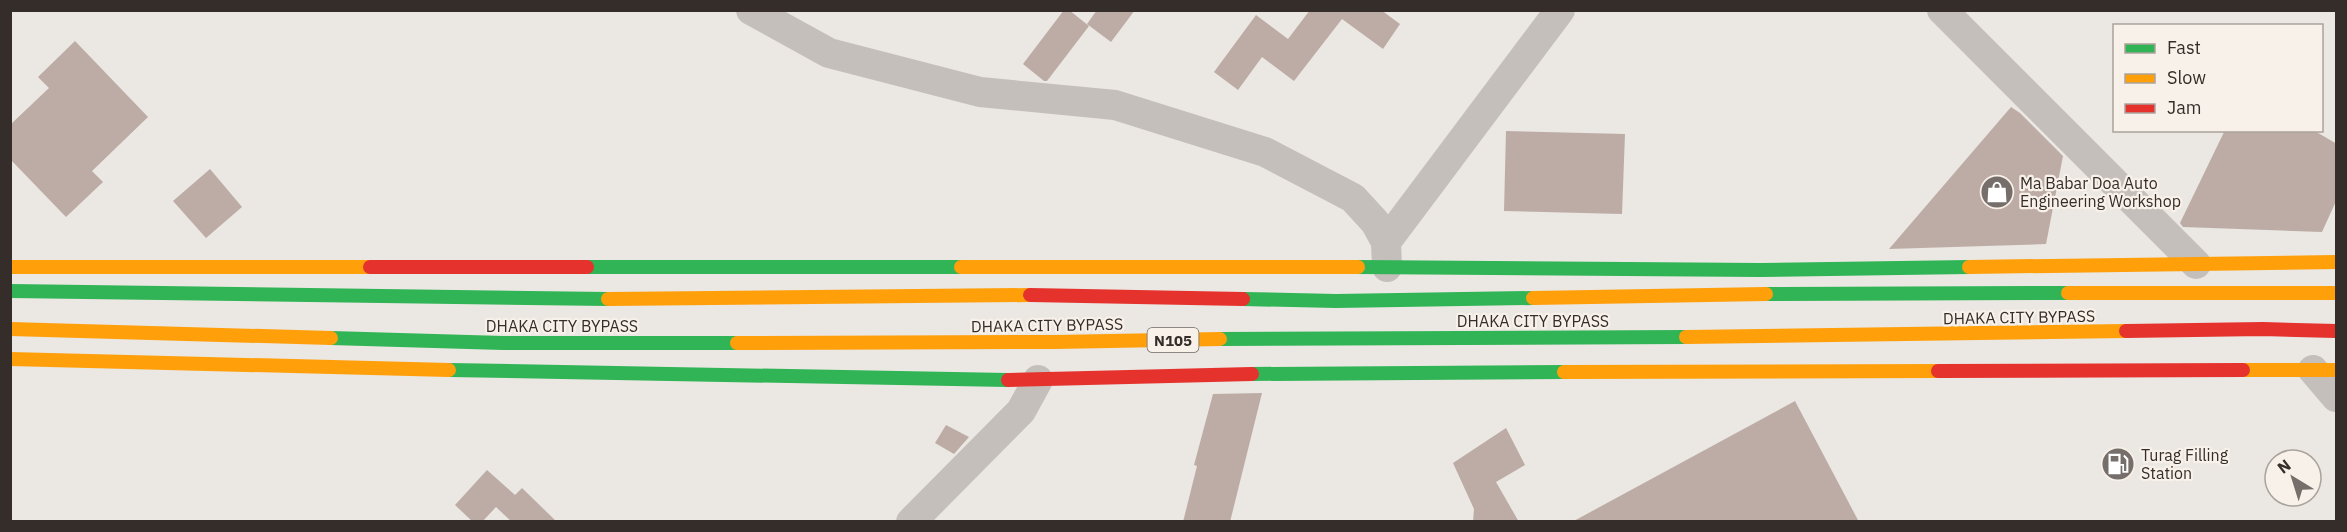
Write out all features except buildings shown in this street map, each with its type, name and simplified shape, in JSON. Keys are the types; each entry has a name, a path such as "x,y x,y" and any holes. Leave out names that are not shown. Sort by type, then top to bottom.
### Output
{"main road":[{"path":"10,267 1386,255 1761,270 2337,262"},
{"name":"DHAKA CITY BYPASS","path":"10,291 543,300 1030,295 1336,301 1758,294 2337,293"},
{"name":"DHAKA CITY BYPASS","path":"10,329 503,343 1055,342 1317,337 1760,337 2263,329 2337,331"},
{"path":"10,359 537,372 1038,380 1336,372 2325,370"}],"street":[{"path":"752,10 829,53 980,92 1115,105 1265,152 1353,198 1375,222 1386,255"},
{"path":"1386,255 1560,10"},
{"path":"1942,10 2196,264"},
{"path":"2325,370 2337,397"},
{"path":"911,522 1021,411 1038,380"}],"traffic: fast":[{"path":"587,267 961,267"},
{"path":"1358,267 1761,270 1969,267"},
{"path":"10,291 608,299"},
{"path":"1766,294 2068,293"},
{"path":"1243,299 1336,301 1533,298"},
{"path":"1220,339 1686,337"},
{"path":"331,338 503,343 737,343"},
{"path":"449,370 1008,380"},
{"path":"1252,374 1564,372"}],"traffic: slow":[{"path":"1969,267 2336,262"},
{"path":"10,267 370,267"},
{"path":"961,267 1358,267"},
{"path":"2068,293 2336,293"},
{"path":"1533,298 1766,294"},
{"path":"608,299 1030,295"},
{"path":"10,329 331,338"},
{"path":"1686,337 2126,331"},
{"path":"737,343 1220,339"},
{"path":"10,359 449,370"},
{"path":"2243,370 2336,370"},
{"path":"1564,372 1938,371"}],"traffic: jam":[{"path":"370,267 587,267"},
{"path":"1030,295 1243,299"},
{"path":"2126,331 2263,329 2336,331"},
{"path":"1938,371 2243,370"},
{"path":"1008,380 1252,374"}],"place":[{"name":"Ma Babar Doa Auto Engineering Workshop","path":"1997,192"},
{"name":"Turag Filling Station","path":"2118,464"}]}
